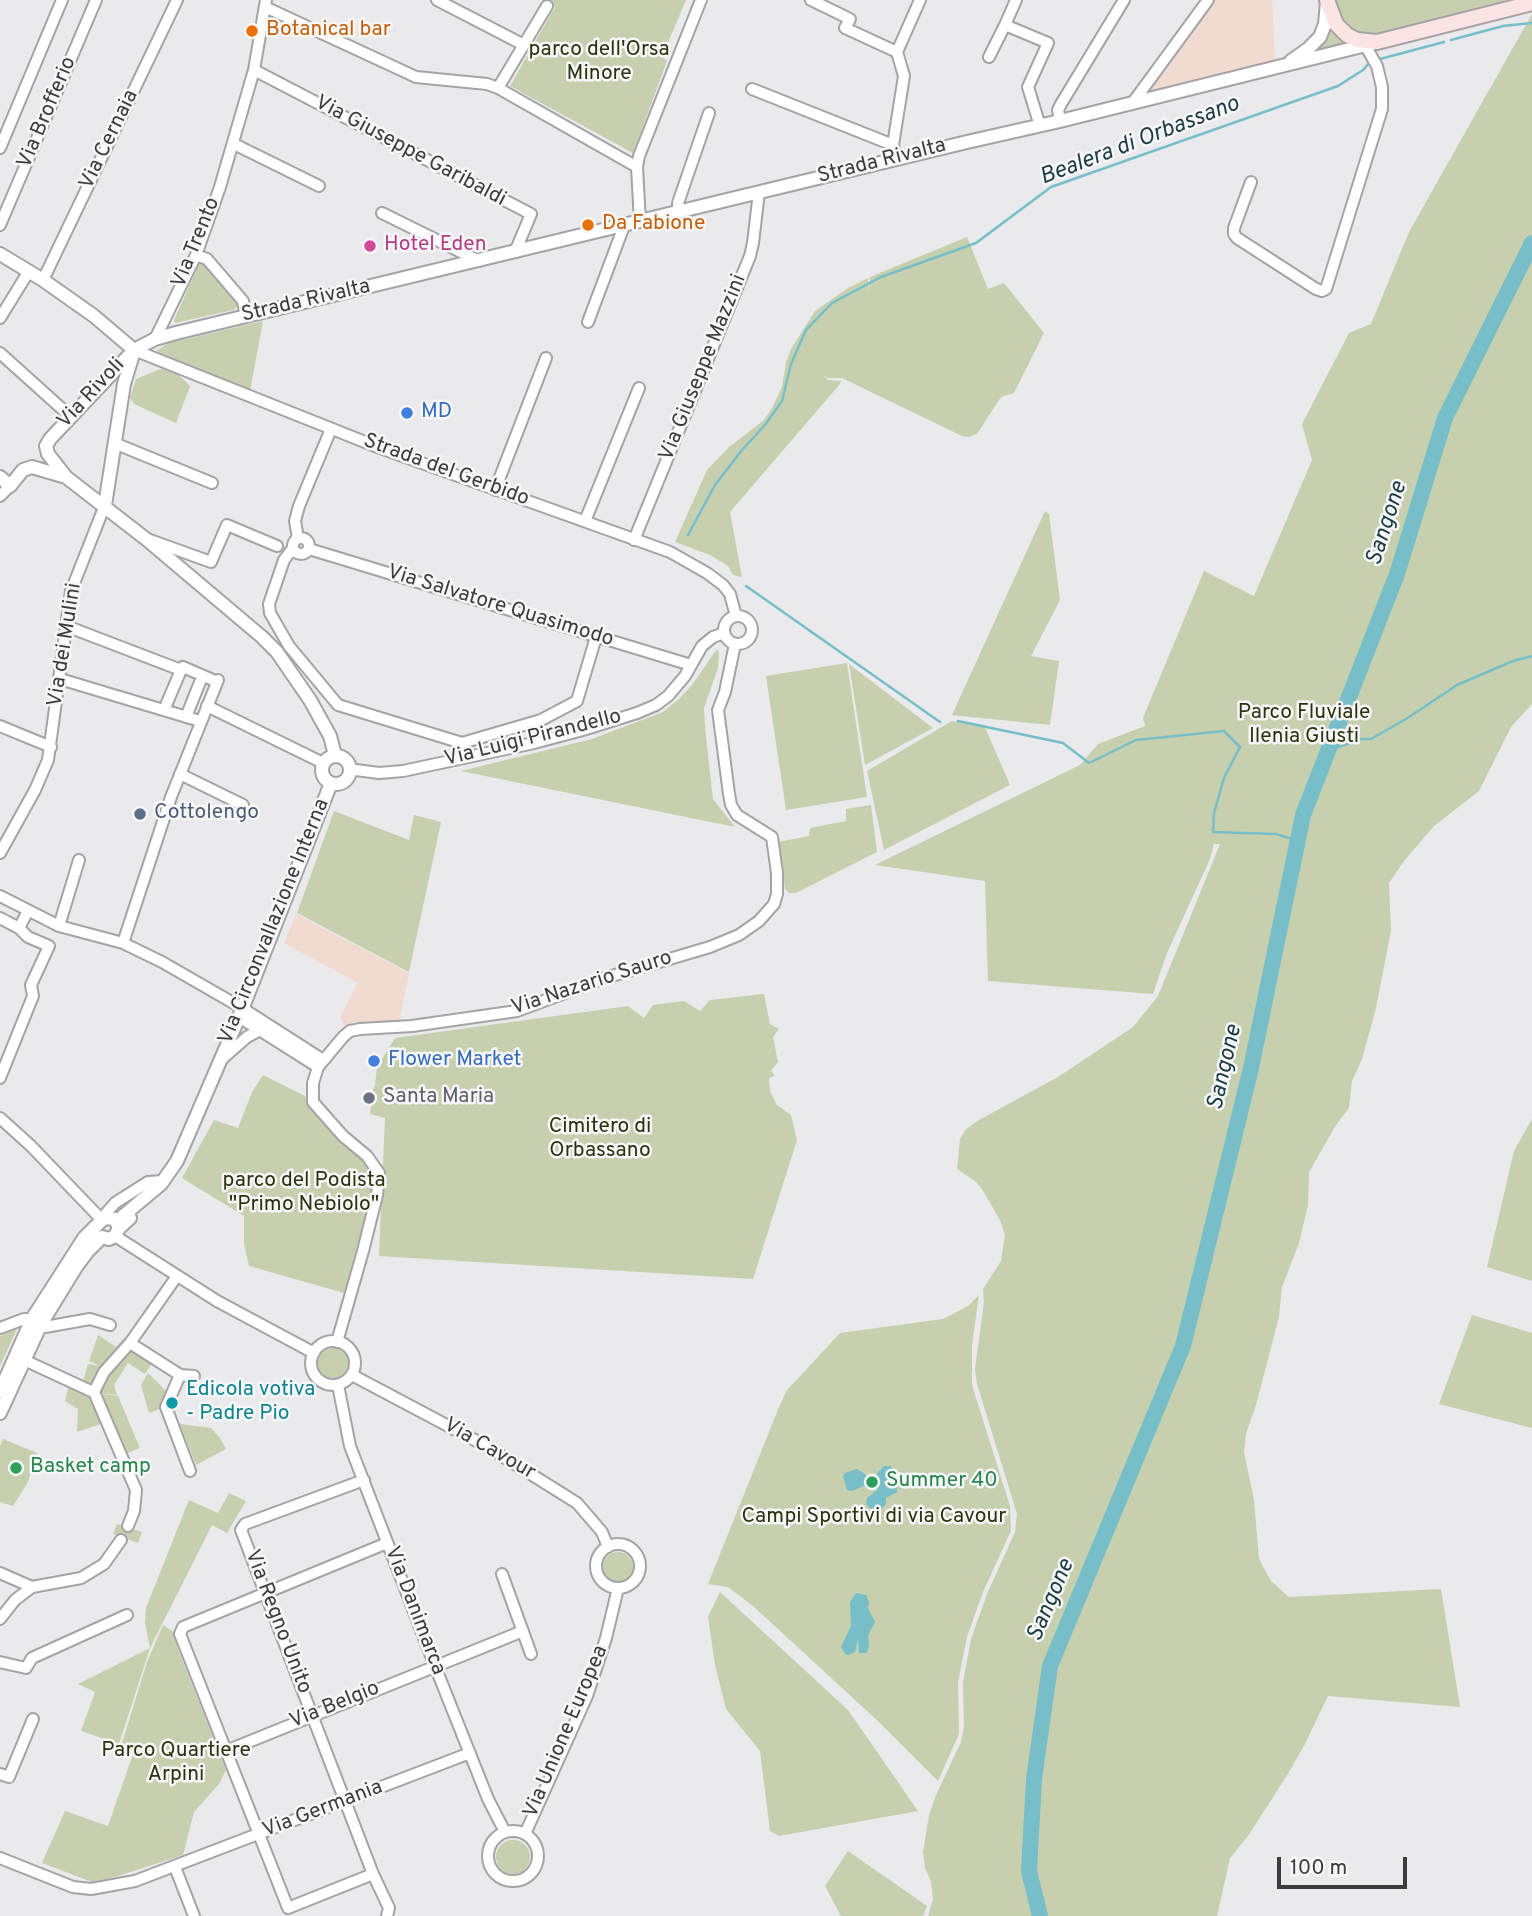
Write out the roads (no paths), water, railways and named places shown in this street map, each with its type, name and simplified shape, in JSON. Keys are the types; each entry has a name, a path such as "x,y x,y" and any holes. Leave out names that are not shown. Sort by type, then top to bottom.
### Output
{"main road":[{"path":"1327,0 1336,24 1347,35 1371,44 1526,2"}],"street":[{"path":"0,148 62,0"},
{"name":"Via Brofferio","path":"0,225 96,0"},
{"name":"Via Cernaia","path":"43,279 177,0"},
{"path":"437,0 524,45"},
{"path":"640,222 637,167 639,156 701,0"},
{"path":"811,0 850,19 845,28 897,52"},
{"path":"896,159 893,145 904,75 897,52 920,0"},
{"path":"989,57 1016,0"},
{"path":"1060,121 1058,110 1061,104 1124,0"},
{"path":"1134,102 1208,0"},
{"name":"Strada Rivalta","path":"1285,65 1320,37 1325,24 1327,0"},
{"path":"266,4 416,77 487,84 498,88 637,167"},
{"name":"Via Trento","path":"155,339 196,255 234,144 254,70 266,4"},
{"path":"498,88 547,6"},
{"path":"1005,24 1048,43 1028,87 1040,126"},
{"path":"1251,182 1234,234 1316,289 1324,290 1328,285 1382,110 1377,66 1371,44"},
{"name":"Strada Rivalta","path":"134,350 155,339 246,316 1371,44"},
{"name":"Via Giuseppe Garibaldi","path":"254,70 531,214 515,252"},
{"path":"752,89 893,145"},
{"path":"678,212 678,203 709,113"},
{"path":"234,144 319,186"},
{"name":"Via Giuseppe Mazzini","path":"634,540 750,256 759,192"},
{"path":"382,213 479,261"},
{"path":"588,323 624,226"},
{"path":"0,254 43,279 94,316 134,350"},
{"path":"196,255 207,259 243,301 246,316"},
{"path":"0,318 29,271"},
{"name":"Strada del Gerbido","path":"134,350 331,429 670,552 718,580 730,594 736,616"},
{"name":"Via Rivoli","path":"66,477 48,454 46,446 134,350"},
{"name":"Via dei Mulini","path":"0,853 41,777 51,747 71,591 105,505 124,384 134,350"},
{"path":"0,353 71,418"},
{"path":"495,490 546,358"},
{"path":"585,521 639,388"},
{"path":"331,429 299,506 295,521 295,543 284,560 270,612 289,646 338,705 462,743 541,720 577,701 596,637"},
{"path":"114,443 212,483"},
{"path":"0,496 5,481 23,470 37,467 66,477 105,505 277,652 310,700 330,736 335,755"},
{"path":"146,538 211,562 227,525 277,546"},
{"name":"Via Salvatore Quasimodo","path":"295,543 303,538 308,541 309,549 691,665"},
{"path":"736,616 747,620 752,630 747,641 735,644 728,640 724,633 726,622 736,616"},
{"path":"66,626 181,670"},
{"name":"Via Luigi Pirandello","path":"350,772 403,771 583,730 656,705 678,686 702,646 713,637 724,633"},
{"name":"Via Nazario Sauro","path":"320,1064 349,1031 412,1026 517,1012 605,978 710,947 739,934 759,921 776,900 777,873 772,837 737,815 731,805 718,710 725,692 735,644"},
{"path":"123,943 171,797 216,680 183,667 164,710"},
{"path":"60,678 200,721"},
{"path":"186,717 200,682"},
{"path":"207,706 323,764 327,758 335,755 345,759 350,772"},
{"path":"0,726 51,747"},
{"name":"Via Circonvallazione Interna","path":"323,764 323,777 331,783 344,782 350,772"},
{"path":"180,775 243,804"},
{"name":"Via Circonvallazione Interna","path":"109,1228 164,1181 177,1161 240,1013 331,783"},
{"path":"59,926 79,860"},
{"path":"0,910 3,898 59,926 123,943 191,977 240,1013 320,1064"},
{"path":"19,928 29,911"},
{"path":"0,918 19,928 28,937 49,946 31,985 33,996 0,1078"},
{"path":"240,1013 260,1030 320,1064"},
{"name":"Via Circonvallazione Interna","path":"220,1061 247,1037 260,1030"},
{"path":"320,1064 313,1083 313,1102 343,1136 367,1156 379,1173 377,1195 337,1342"},
{"path":"0,1118 31,1146 109,1228 217,1301 314,1353"},
{"path":"0,1391 68,1260 84,1238 109,1228 170,1185 176,1173 177,1161"},
{"path":"128,1526 134,1511 136,1490 94,1392 104,1372 130,1343 177,1276"},
{"path":"0,1328 18,1320 37,1322 50,1327 90,1319 110,1325"},
{"path":"0,1413 24,1360 37,1322"},
{"path":"337,1342 344,1344 353,1354 355,1369 352,1375 338,1385 324,1383 318,1379 312,1367 314,1353 324,1344 337,1342"},
{"path":"130,1343 180,1375 194,1376"},
{"path":"24,1360 91,1391"},
{"path":"180,1375 166,1407 190,1471"},
{"name":"Via Cavour","path":"352,1375 486,1446 577,1503 602,1532 608,1547"},
{"name":"Via Danimarca","path":"338,1385 350,1446 488,1800 505,1832"},
{"name":"Via Regno Unito","path":"364,1480 245,1524 241,1530 373,1874 389,1908 387,1916"},
{"path":"0,1619 15,1600 32,1587 80,1578 104,1564 121,1540"},
{"path":"373,1874 288,1908 180,1634 183,1627 387,1543"},
{"path":"622,1545 635,1552 639,1559 639,1572 636,1579 625,1587 618,1588 604,1583 597,1571 598,1557 608,1547 622,1545"},
{"path":"0,1573 32,1587"},
{"path":"502,1574 531,1654"},
{"name":"Via Unione Europea","path":"525,1834 587,1696 610,1627 618,1588"},
{"path":"0,1662 26,1668 32,1658 127,1615"},
{"name":"Via Belgio","path":"226,1751 523,1631"},
{"path":"0,1774 9,1777 33,1719"},
{"name":"Via Germania","path":"0,1858 60,1883 91,1889 135,1881 470,1753"},
{"name":"Via Unione Europea","path":"505,1832 525,1834 536,1845 538,1861 525,1879 505,1881 493,1873 488,1860 489,1846 498,1835 505,1832"},
{"path":"176,1867 194,1916"}],"water":[{"path":"884,1466 895,1470 897,1492 886,1498 886,1504 880,1511 874,1512 866,1504 867,1498 877,1490 877,1473"},
{"path":"857,1469 866,1475 866,1485 852,1491 847,1490 843,1476"},
{"path":"856,1593 866,1595 868,1608 875,1622 868,1635 867,1653 859,1653 858,1639 855,1652 848,1655 841,1647 851,1626 850,1602"}],"waterway":[{"name":"Bealera di Orbassano","path":"1451,40 1503,26 1532,23"},
{"name":"Bealera di Orbassano","path":"1380,59 1444,42"},
{"name":"Bealera di Orbassano","path":"688,535 715,485 782,401 791,364 806,330 832,303 881,277 976,243 1051,187 1338,86 1369,63"},
{"name":"Sangone","path":"1040,1916 1029,1871 1034,1779 1050,1666 1183,1346 1251,1068 1303,815 1397,574 1445,418 1532,243"},
{"path":"746,586 940,722"},
{"path":"1330,750 1361,739 1371,739 1457,685 1513,661 1532,656"},
{"path":"958,721 1063,743 1089,763 1136,740 1224,731 1240,747 1224,778 1214,813 1213,832 1276,834 1298,841"}],"place":[{"name":"Botanical bar","path":"252,31"},
{"name":"Da Fabione","path":"588,225"},
{"name":"Hotel Eden","path":"370,246"},
{"name":"MD","path":"407,413"},
{"name":"Cottolengo","path":"140,814"},
{"name":"Flower Market","path":"374,1061"},
{"name":"Santa Maria","path":"369,1098"},
{"name":"Edicola votiva - Padre Pio","path":"172,1403"},
{"name":"Basket camp","path":"16,1468"},
{"name":"Summer 40","path":"872,1482"}],"park label":[{"name":"parco dell'Orsa Minore","path":"599,63"},
{"name":"Parco Fluviale Ilenia Giusti","path":"1304,726"},
{"name":"Cimitero di Orbassano","path":"600,1140"},
{"name":"parco del Podista \"Primo Nebiolo\"","path":"304,1194"},
{"name":"Campi Sportivi di via Cavour","path":"874,1518"},
{"name":"Parco Quartiere Arpini","path":"176,1764"}]}
